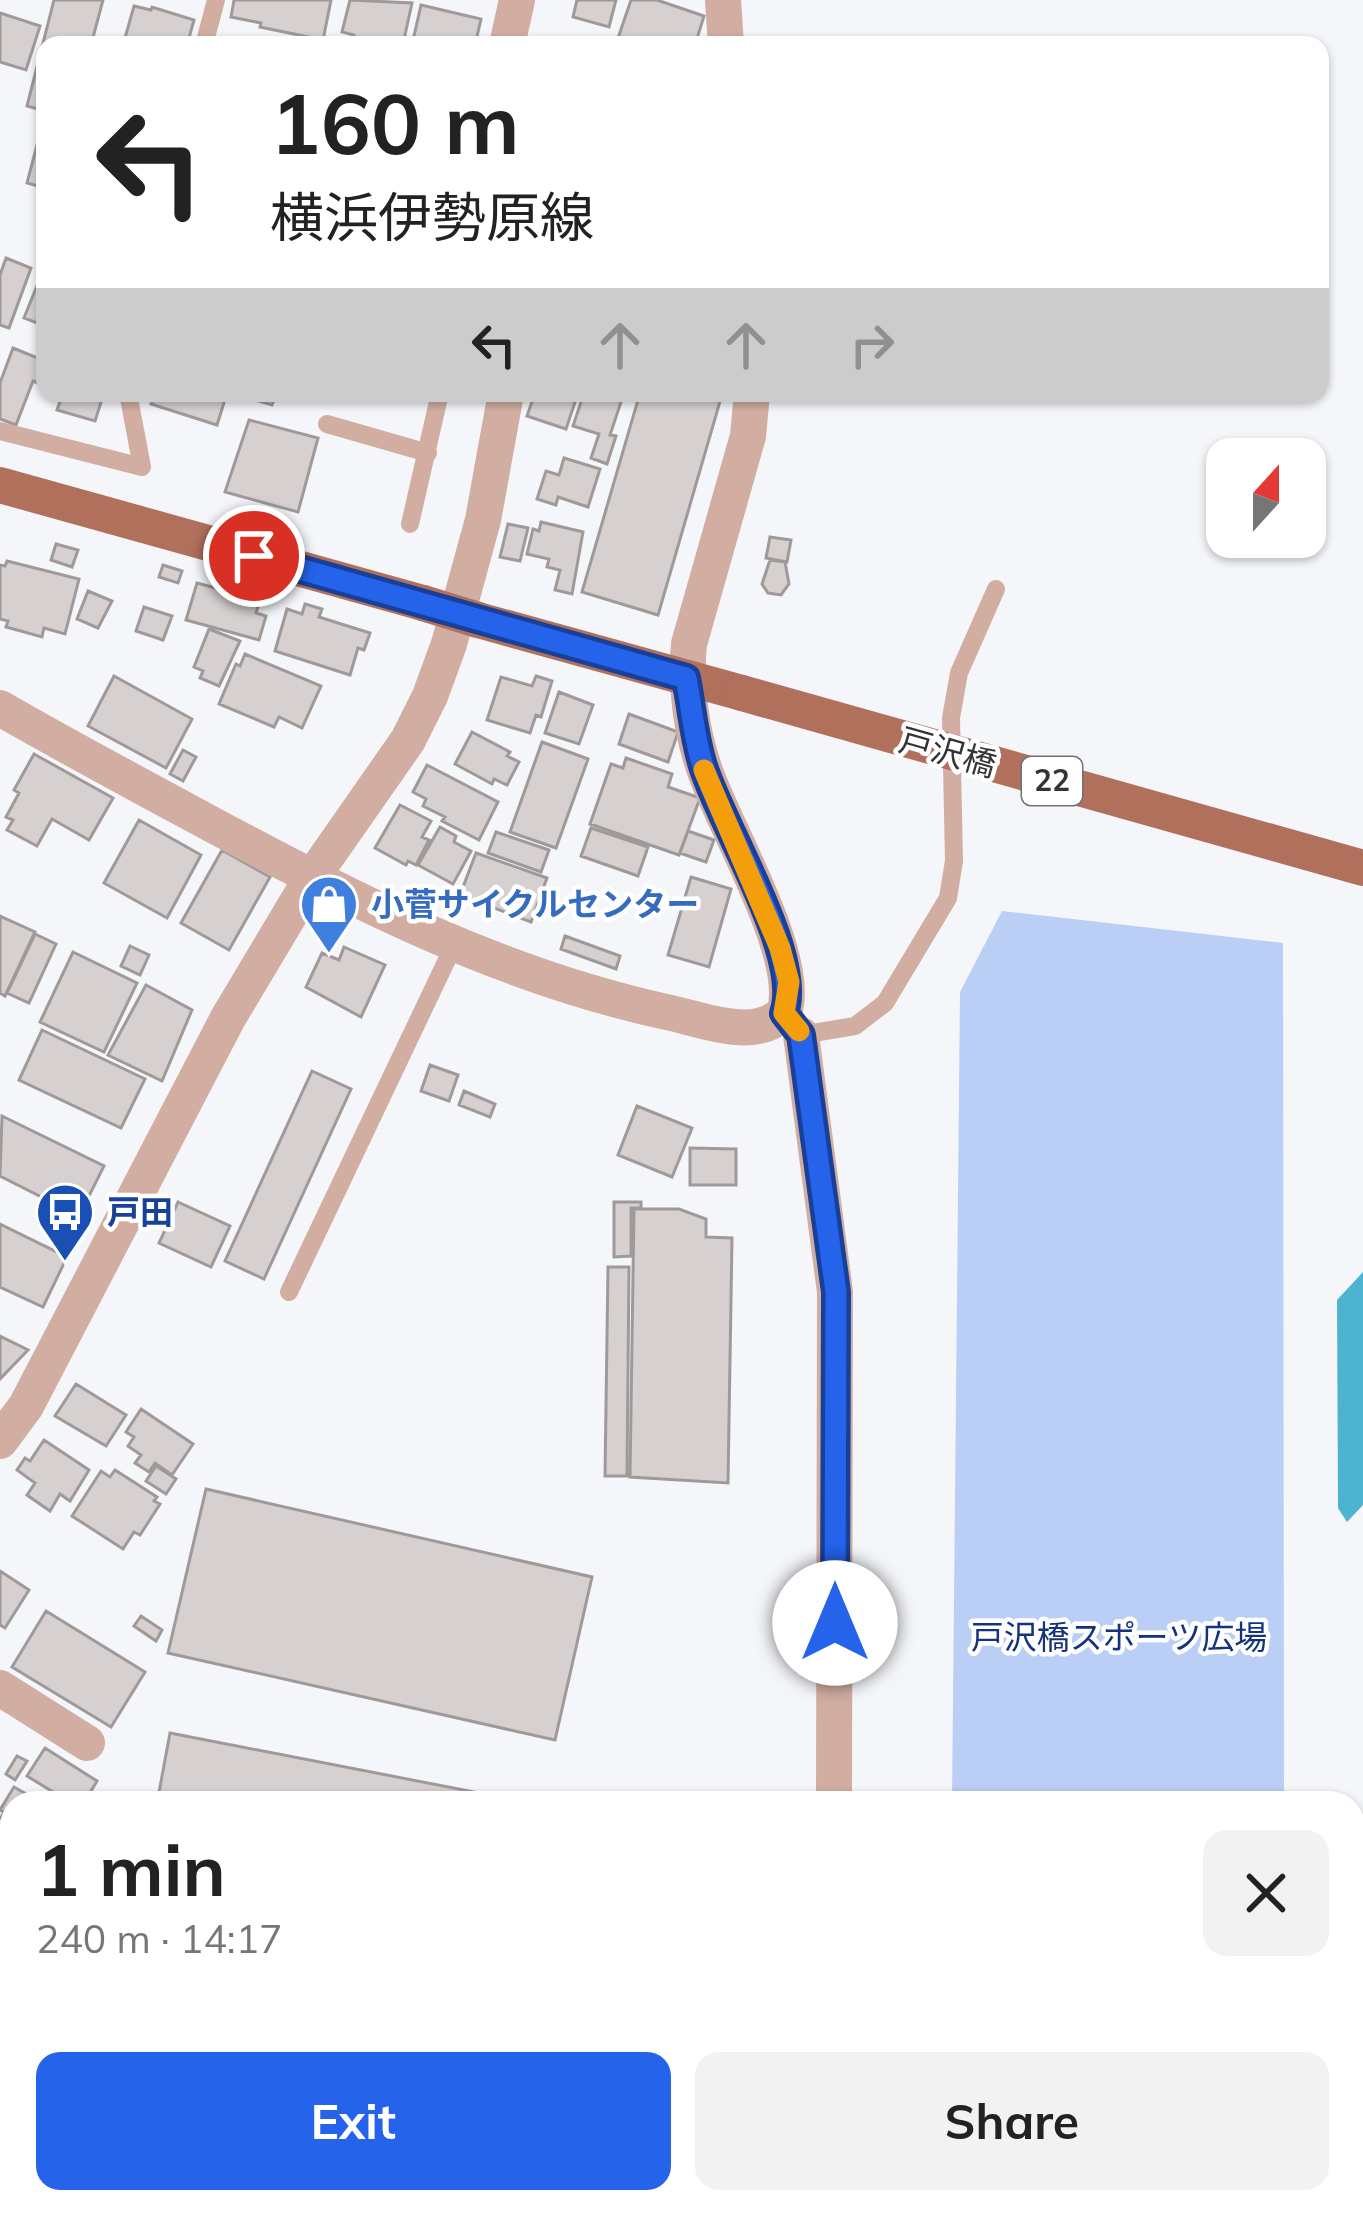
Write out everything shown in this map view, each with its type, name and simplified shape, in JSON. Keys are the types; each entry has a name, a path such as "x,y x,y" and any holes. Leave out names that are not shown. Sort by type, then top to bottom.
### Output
{"main road":[{"name":"22","path":"0,485 686,678"},
{"name":"戸沢橋","path":"686,678 1363,868"}],"street":[{"path":"509,36 517,0"},
{"path":"722,0 724,36"},
{"path":"744,0 746,36"},
{"path":"0,1442 26,1406 228,1018 311,879 408,740 430,696 483,520 504,402"},
{"path":"751,402 748,436 693,629 686,678 704,769 780,948 789,982 836,1292 834,1791"},
{"path":"0,708 311,879 454,945 545,981 624,1003 741,1028 793,1024"},
{"path":"0,1688 33,1722 87,1743"}],"lane":[{"path":"206,36 216,0"},
{"path":"0,431 142,467 130,402"},
{"path":"410,524 438,402"},
{"path":"327,424 428,453"},
{"path":"793,1024 856,1026 885,1003 948,898 954,861 951,718 959,673 996,589"},
{"path":"289,1292 454,945"}],"green space":[{"name":"戸沢橋スポーツ広場","path":"1002,911 1283,943 1284,1791 952,1791 960,992"}],"shaded area":[{"path":"1363,1272 1363,1505 1347,1522 1338,1508 1337,1300"}],"building":[{"path":"54,0 103,0 93,36 45,36"},
{"path":"234,0 331,0 324,36 304,36 231,17"},
{"path":"350,0 412,3 405,36 342,32"},
{"path":"577,0 616,0 609,27 573,17"},
{"path":"631,0 657,0 704,16 698,36 619,36"},
{"path":"421,5 481,19 477,36 414,36"},
{"path":"134,6 194,20 190,36 126,36"},
{"path":"0,13 40,26 26,70 0,62"},
{"path":"36,71 36,108 27,106"},
{"path":"36,149 36,186 27,183"},
{"path":"6,258 31,268 9,328 0,325 0,275"},
{"path":"36,288 36,323 24,318"},
{"path":"13,348 36,357 36,382 16,425 0,419 0,383"},
{"path":"60,402 101,402 95,421 57,410"},
{"path":"152,402 224,402 217,425"},
{"path":"532,402 575,402 566,429 527,416"},
{"path":"581,402 621,402 607,464 591,458 599,434 573,426"},
{"path":"637,402 720,402 658,615 582,592"},
{"path":"249,420 318,438 298,512 225,492"},
{"path":"564,458 600,469 588,507 558,497 556,505 537,499 546,471 559,475"},
{"path":"541,522 583,532 572,594 555,590 560,570 547,567 549,559 527,554 533,529 539,531"},
{"path":"508,524 528,528 520,561 500,557"},
{"path":"770,537 791,540 787,562 766,558"},
{"path":"56,544 78,550 72,567 51,560"},
{"path":"770,560 785,562 789,584 781,595 768,593 762,584"},
{"path":"7,561 79,579 65,634 44,628 42,637 6,627 8,621 0,619 0,565"},
{"path":"163,565 182,571 178,583 159,577"},
{"path":"197,583 260,600 256,613 266,616 259,640 186,620"},
{"path":"88,591 112,601 98,628 77,619"},
{"path":"305,604 322,609 319,617 370,633 364,650 358,648 350,675 275,651 287,609 302,614"},
{"path":"144,607 172,616 163,640 136,631"},
{"path":"209,629 240,641 219,686 200,678 203,671 194,667"},
{"path":"245,654 321,686 302,728 279,717 274,727 219,704"},
{"path":"114,676 192,719 166,768 88,726"},
{"path":"536,676 552,681 541,717 536,715 530,733 487,720 501,677 532,686"},
{"path":"559,692 593,705 579,744 545,733"},
{"path":"629,714 678,732 668,762 619,744"},
{"path":"472,732 519,762 507,785 494,779 492,784 455,764"},
{"path":"542,742 588,759 556,848 510,832"},
{"path":"183,750 196,757 183,781 170,774"},
{"path":"34,754 113,798 89,840 52,819 37,846 7,830 13,820 6,817 19,793 14,790"},
{"path":"626,758 672,774 668,787 700,798 679,855 590,824 611,764 623,768"},
{"path":"427,765 498,802 479,840 442,821 445,817 423,806 426,799 413,792"},
{"path":"400,805 431,821 422,837 429,840 416,865 408,861 406,865 375,848"},
{"path":"139,820 201,855 167,918 104,883"},
{"path":"440,827 471,851 453,884 418,865"},
{"path":"591,828 648,847 638,876 581,856"},
{"path":"688,831 714,840 706,862 680,853"},
{"path":"496,832 549,850 541,872 488,853"},
{"path":"222,850 270,877 229,950 181,923"},
{"path":"476,853 547,878 531,922 460,895"},
{"path":"691,877 731,889 709,967 668,955"},
{"path":"0,916 35,932 5,996 0,993"},
{"path":"35,934 56,944 29,1003 7,993"},
{"path":"565,936 620,956 616,969 561,949"},
{"path":"130,946 149,955 140,975 121,966"},
{"path":"344,947 385,965 361,1017 306,987 322,953 339,960"},
{"path":"73,952 137,983 104,1052 40,1022"},
{"path":"146,985 192,1010 162,1081 108,1055"},
{"path":"42,1030 145,1079 121,1128 19,1080"},
{"path":"430,1065 458,1075 449,1101 421,1091"},
{"path":"312,1071 351,1089 264,1279 225,1261"},
{"path":"464,1091 495,1104 490,1117 459,1105"},
{"path":"637,1106 692,1128 672,1177 618,1155"},
{"path":"2,1116 104,1166 79,1216 0,1176"},
{"path":"690,1148 736,1149 736,1185 690,1185"},
{"path":"178,1202 230,1226 211,1267 159,1243"},
{"path":"614,1202 641,1202 641,1208 631,1208 631,1256 614,1257"},
{"path":"634,1209 679,1209 706,1219 706,1237 732,1238 728,1483 630,1477"},
{"path":"0,1224 67,1257 43,1307 0,1287"},
{"path":"608,1267 629,1267 627,1476 605,1476"},
{"path":"0,1336 28,1350 0,1379"},
{"path":"76,1384 126,1415 106,1446 55,1416"},
{"path":"141,1409 193,1444 172,1475 155,1463 149,1472 135,1463 141,1455 128,1446 134,1437 126,1432"},
{"path":"44,1440 89,1470 70,1501 60,1494 50,1511 27,1495 35,1483 17,1470 25,1458 30,1461"},
{"path":"156,1466 176,1479 166,1494 146,1481"},
{"path":"115,1470 157,1497 154,1501 160,1504 140,1535 134,1532 123,1549 72,1516 101,1471 110,1477"},
{"path":"206,1489 592,1577 555,1740 168,1653"},
{"path":"0,1571 29,1590 5,1628 0,1625"},
{"path":"46,1611 145,1672 111,1727 12,1667"},
{"path":"141,1616 162,1630 156,1641 134,1626"},
{"path":"170,1733 469,1791 159,1791"},
{"path":"45,1748 97,1781 91,1791 51,1791 27,1776"},
{"path":"17,1756 27,1761 15,1780 6,1774"}],"slow traffic":[{"path":"704,770 780,948 789,982 784,1013 799,1031"}],"place":[{"name":"小菅サイクルセンター","path":"329,955"},
{"name":"戸田","path":"65,1263"}],"route":[{"path":"254,556 686,678 704,769 780,948 789,982 784,1013 801,1035 836,1292 835,1623"}]}
